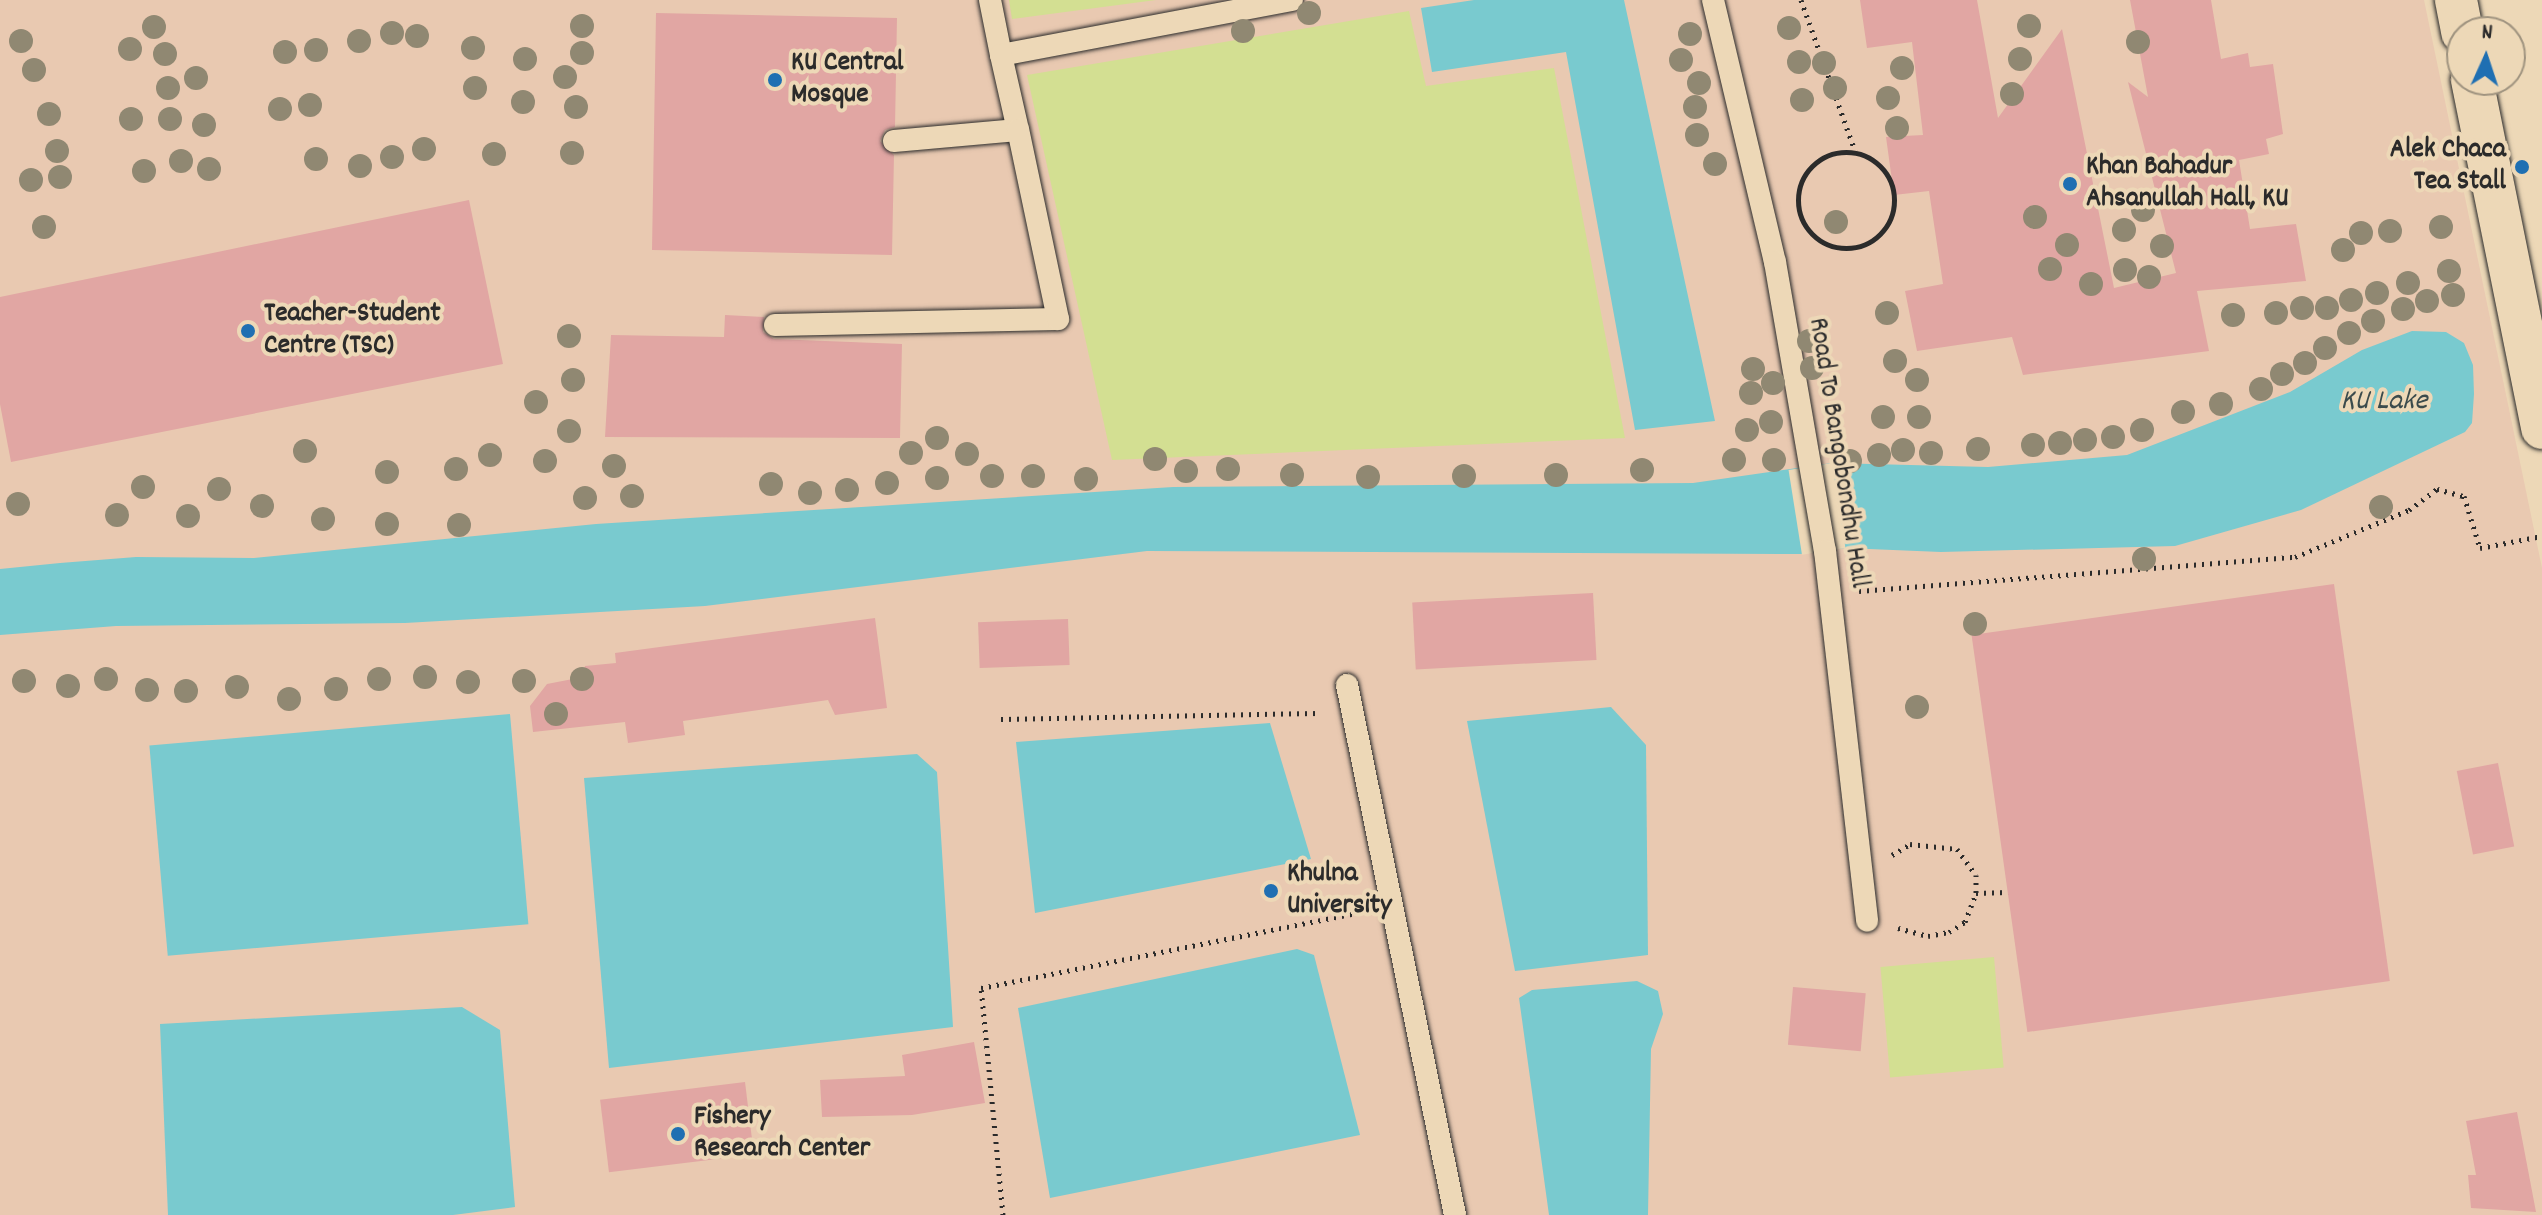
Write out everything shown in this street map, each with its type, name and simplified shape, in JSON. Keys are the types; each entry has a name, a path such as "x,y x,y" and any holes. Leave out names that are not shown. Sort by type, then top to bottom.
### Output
{"street":[{"path":"2475,96 2542,428"}],"lane":[{"path":"775,325 1058,319 990,0"},
{"path":"1001,55 1292,0"},
{"name":"Road To Bangobondhu Hall","path":"1713,0 1775,262 1825,551 1878,920"},
{"path":"894,141 1018,130"},
{"path":"1347,685 1396,906 1455,1215"}],"path":[{"path":"1801,0 1855,151 1884,168 1896,200 1885,232 1855,249 1821,243 1799,217 1799,183 1821,157 1855,151"},
{"path":"1830,593 2295,557 2409,510 2437,489 2464,496 2480,548 2542,536"},
{"path":"1001,719 1353,712"},
{"path":"1878,920 1904,932 1928,936 1949,932 1965,922 1976,893 1976,875 1957,849 1910,844 1884,863"},
{"path":"1976,893 2008,892"},
{"path":"1003,1215 981,988 1396,906"}],"shaded area":[{"name":"Khulna University","path":"0,0 2424,0 2542,568 2542,1215 0,1215"}],"green space":[{"path":"1009,0 1156,0 1012,19"},
{"path":"1409,11 1426,86 1554,68 1625,438 1112,460 1027,75"},
{"path":"1994,957 2004,1068 1890,1078 1880,967"}],"water":[{"path":"1474,0 1624,0 1715,421 1635,430 1566,52 1432,72 1421,8"},
{"name":"KU Lake","path":"2412,331 2446,332 2464,343 2473,365 2474,394 2472,423 2465,432 2301,510 2175,546 1941,552 1845,548 1801,554 1147,551 705,606 405,623 116,626 0,635 0,569 60,563 136,557 254,558 596,524 1173,487 1693,483 1832,463 1988,467 2127,455 2290,392 2362,350"},
{"path":"1611,707 1646,745 1648,955 1515,971 1467,721"},
{"path":"510,714 528,924 168,956 149,746"},
{"path":"1270,723 1311,859 1035,913 1016,742"},
{"path":"917,754 937,772 953,1027 609,1068 584,778"},
{"path":"1297,949 1314,955 1360,1135 1050,1198 1018,1008"},
{"path":"1637,981 1658,991 1663,1014 1651,1049 1648,1215 1549,1215 1519,998 1532,990"},
{"path":"462,1007 500,1030 515,1207 453,1215 168,1215 160,1024"}],"pier":[{"path":"1832,463 1845,548 1802,555 1789,470"}],"building":[{"name":"Khan Bahadur Ahsanullah Hall, KU","path":"1860,0 1977,0 1998,118 2062,29 2114,288 2176,273 2128,82 2148,97 2130,0 2211,0 2221,59 2248,53 2250,67 2273,64 2283,134 2266,139 2269,154 2239,160 2250,229 2296,224 2306,281 2197,291 2209,351 2023,375 2012,337 1917,351 1905,291 1943,284 1929,191 1894,195 1886,137 1923,135 1912,42 1867,48"},
{"name":"KU Central Mosque","path":"656,13 897,18 895,127 885,130 880,141 894,155 892,255 652,250"},
{"name":"Teacher-Student Centre (TSC)","path":"469,200 503,364 11,462 0,404 0,297"},
{"path":"725,315 764,317 763,332 774,339 902,344 900,438 605,437 611,335 724,337"},
{"path":"2334,584 2390,981 2027,1032 1972,635"},
{"path":"1593,593 1597,660 1416,669 1412,602"},
{"path":"875,618 887,708 835,715 828,700 683,721 685,735 628,743 625,722 533,732 530,706 547,684 583,677 585,666 616,663 615,653"},
{"path":"1068,619 1070,665 980,668 978,622"},
{"path":"2498,763 2514,846 2473,854 2457,771"},
{"path":"1793,987 1866,993 1861,1051 1788,1045"},
{"path":"974,1042 985,1103 912,1115 822,1117 820,1080 905,1076 902,1055"},
{"name":"Fishery Research Center","path":"745,1082 754,1154 609,1172 600,1100"},
{"path":"2517,1112 2536,1212 2471,1208 2468,1175 2476,1175 2466,1121"}],"place":[{"name":"KU Central Mosque","path":"775,80"},
{"name":"Alek Chaca Tea Stall","path":"2522,167"},
{"name":"Khan Bahadur Ahsanullah Hall, KU","path":"2070,184"},
{"name":"Teacher-Student Centre (TSC)","path":"248,331"},
{"name":"Khulna University","path":"1271,891"},
{"name":"Fishery Research Center","path":"678,1134"}]}
